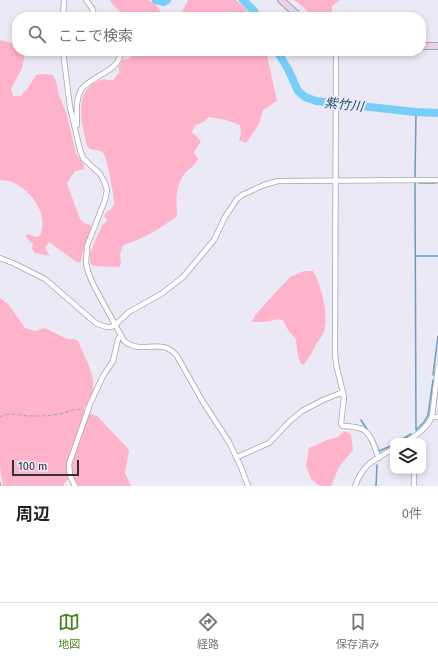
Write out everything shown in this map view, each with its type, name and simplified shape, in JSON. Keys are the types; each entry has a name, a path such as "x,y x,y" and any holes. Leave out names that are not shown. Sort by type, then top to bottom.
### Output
{"main road":[{"path":"281,0 294,12"},
{"path":"426,46 438,46"}],"street":[{"path":"63,12 64,0"},
{"path":"86,0 93,12"},
{"path":"64,56 70,107 83,158 100,174 104,181 106,190 105,200 87,246 86,263 93,284 124,341 134,347 162,347 173,351 237,457 248,486"},
{"path":"75,127 77,124 77,104 81,90 86,84 106,72 119,60 120,56"},
{"path":"336,56 335,352 337,369 343,392 344,405 341,424 343,426 361,428 365,431 373,443 379,458"},
{"path":"0,258 45,279 97,324 107,327 115,325 129,312 161,294 183,278 214,240 232,204 242,195 264,185 278,181 438,180"},
{"path":"75,486 70,476 69,464 88,410 103,376 113,361 118,339 121,335"},
{"path":"413,438 424,429 432,416 438,367"},
{"path":"237,457 269,443 302,411 343,392"},
{"path":"432,416 438,417"},
{"path":"355,486 362,471 367,465 390,451"},
{"path":"414,474 414,486"}],"path":[{"path":"0,417 15,413 30,416 56,414 75,408 88,410"},
{"path":"0,482 1,486"}],"shaded area":[{"path":"110,0 148,0 155,3 161,12 121,12"},
{"path":"188,0 236,0 248,12 182,12"},
{"path":"293,0 340,0 332,6 331,12 308,12"},
{"path":"0,40 12,43 12,56 25,56 22,68 11,89 13,96 21,96 36,75 53,75 56,81 59,95 66,112 76,153 84,165 84,169 75,171 67,183 80,219 86,224 91,225 81,262 78,263 49,242 45,248 50,256 35,253 32,248 33,244 25,236 28,234 36,237 40,236 42,220 37,204 26,191 19,186 12,182 0,180"},
{"path":"131,56 267,56 277,101 263,110 259,124 246,143 239,140 241,133 240,125 226,120 209,117 202,123 195,125 192,132 201,141 194,152 198,159 185,173 179,183 176,199 177,216 151,233 123,245 120,255 121,264 119,267 96,266 90,264 90,253 102,225 106,222 107,219 104,216 113,206 114,201 105,156 101,151 90,149 87,146 81,108 86,91 92,85 102,80 113,80 119,73 119,66 123,60 129,59"},
{"path":"304,271 313,271 316,277 323,300 326,317 323,335 303,365 300,362 297,351 296,339 288,330 283,320 278,319 266,322 252,322 255,315 290,277"},
{"path":"0,298 9,305 25,328 35,331 45,328 67,339 74,339 78,341 92,375 93,383 90,399 84,408 84,412 97,416 129,450 125,473 131,486 78,486 75,480 68,479 64,486 3,486 0,467"},
{"path":"344,431 351,434 353,450 339,467 331,486 320,486 311,479 306,466 309,448 338,437"}],"waterway":[{"name":"紫竹川","path":"156,0 164,2 167,0"},
{"name":"紫竹川","path":"243,0 254,12"},
{"name":"紫竹川","path":"280,56 298,91 305,97 316,101 415,112 438,113"},
{"path":"415,177 416,113"},
{"path":"415,183 416,430"},
{"path":"419,183 436,183"},
{"path":"416,256 438,256"},
{"path":"433,375 438,336"},
{"path":"416,430 424,422 428,415 433,380"},
{"path":"361,420 368,431"},
{"path":"404,438 411,434"},
{"path":"374,440 379,451 390,446"},
{"path":"376,486 377,465"}]}
